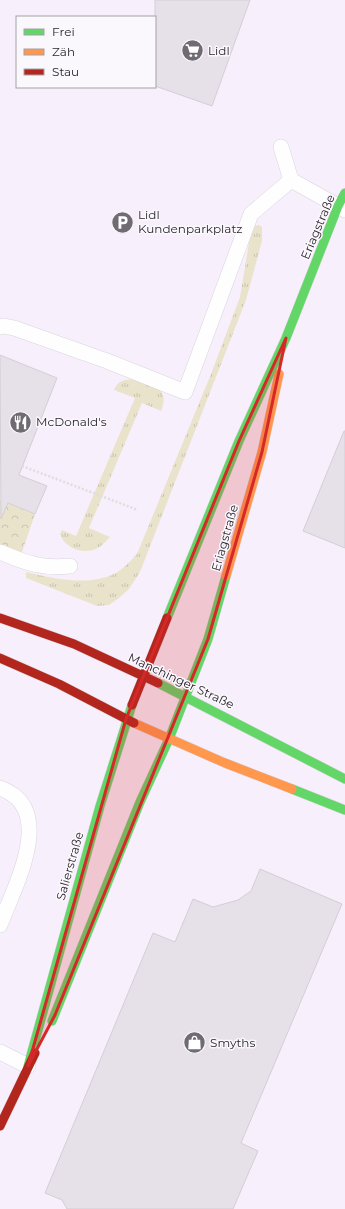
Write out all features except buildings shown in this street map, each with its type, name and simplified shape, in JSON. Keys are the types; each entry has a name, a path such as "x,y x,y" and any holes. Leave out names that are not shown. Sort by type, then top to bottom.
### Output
{"main road":[{"name":"Eriagstraße","path":"144,675 239,441 286,338 341,208 345,193"},
{"name":"Eriagstraße","path":"169,739 208,640 262,452 286,338"},
{"name":"Manchinger Straße","path":"0,618 73,644 144,675 186,695 345,779"},
{"path":"0,658 59,684 126,719 169,739 225,763 345,810"},
{"name":"Salierstraße","path":"28,1066 100,806 126,719 144,675"},
{"name":"Salierstraße","path":"0,1126 28,1066 55,1015 143,796 169,739"}],"lane":[{"path":"281,147 291,180 341,208"},
{"path":"0,327 4,326 21,330 107,361 185,392 251,214 291,180"},
{"path":"0,552 23,562 52,568 70,566"},
{"path":"0,788 17,798 28,814 31,836 27,854 0,925"},
{"path":"0,1052 28,1066"}],"path":[{"path":"22,466 138,510"}],"highlighted area":[{"path":"286,338 262,452 208,639 55,1015 28,1066 126,719 239,441"}],"shaded area":[{"path":"0,0 345,0 345,1209 0,1209"}],"green space":[{"path":"259,225 262,227 262,241 246,300 140,572 129,589 109,605 97,606 26,578 26,572 63,579 89,580 101,578 113,574 123,568 137,554 211,374 240,297 250,237 255,226"},
{"path":"134,379 158,388 163,397 161,411 142,403 89,528 110,537 98,548 81,551 66,544 60,534 62,530 76,536 135,398 114,390 119,382"},
{"path":"0,500 35,514 21,555 0,546"}],"traffic: fast":[{"path":"167,618 239,441 286,338 338,206 345,193"},
{"path":"52,1021 140,802 169,739 208,639 226,576"},
{"path":"158,683 345,779"},
{"path":"28,1066 100,806 132,705"},
{"path":"292,789 345,810"}],"traffic: slow":[{"path":"226,576 262,452 279,374"},
{"path":"134,723 225,763 292,789"}],"traffic: jam":[{"path":"0,618 74,644 158,683"},
{"path":"132,705 167,618"},
{"path":"0,658 59,684 134,723"},
{"path":"0,1126 35,1053"}],"place":[{"name":"Lidl","path":"193,51"},
{"name":"Lidl Kundenparkplatz","path":"123,222"},
{"name":"McDonald's","path":"20,422"},
{"name":"Smyths","path":"195,1043"}]}
